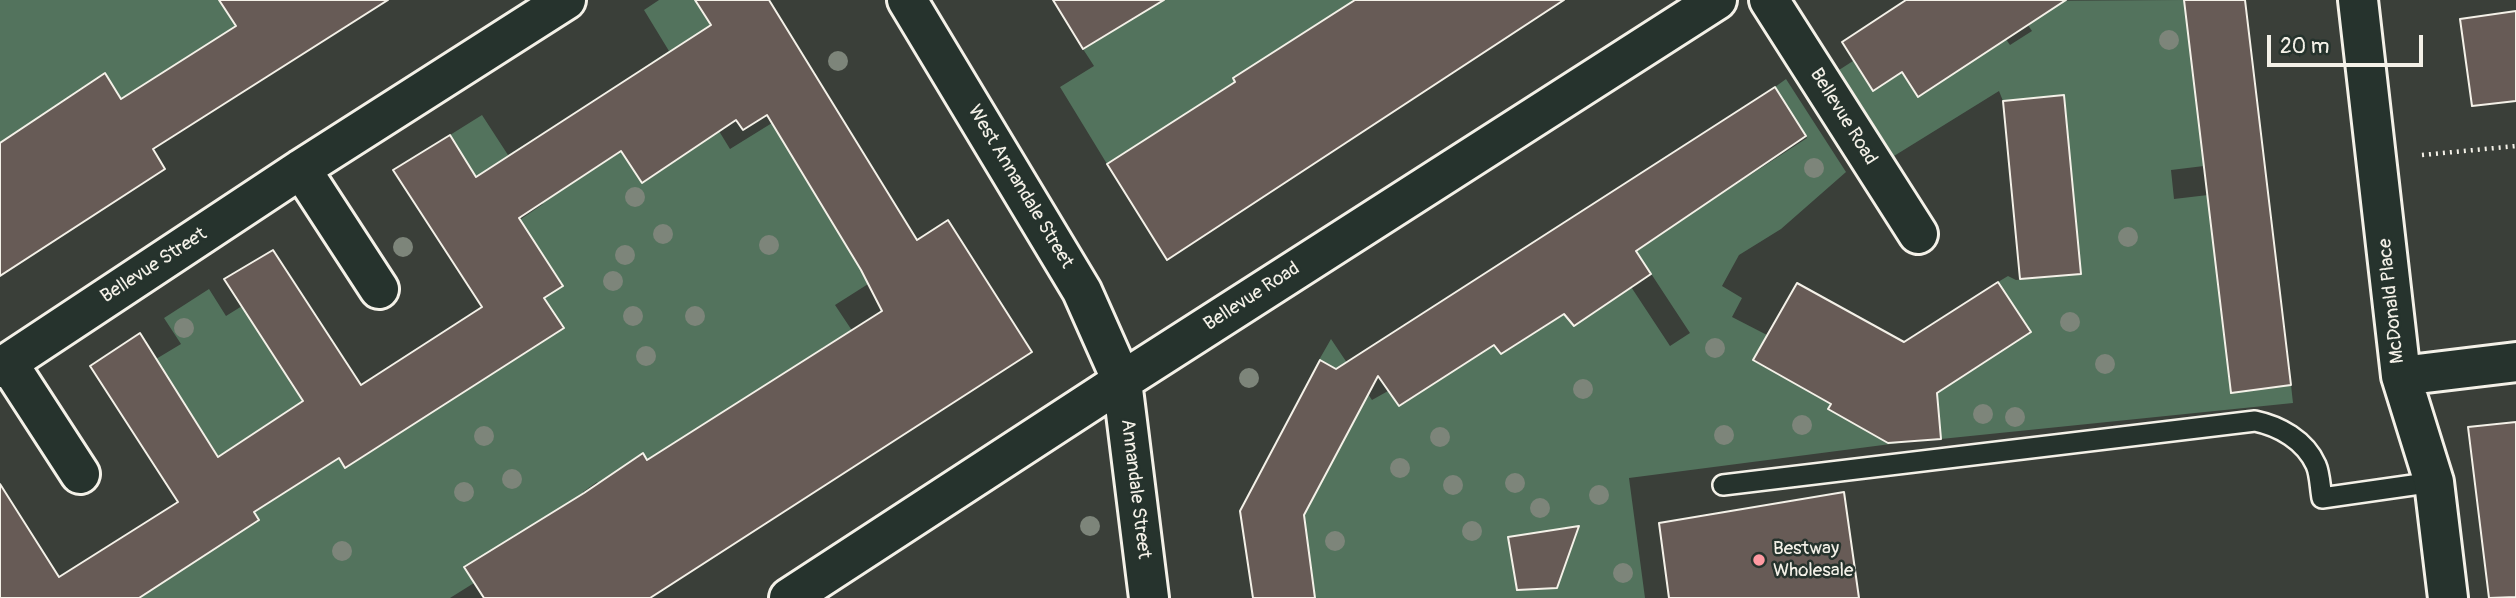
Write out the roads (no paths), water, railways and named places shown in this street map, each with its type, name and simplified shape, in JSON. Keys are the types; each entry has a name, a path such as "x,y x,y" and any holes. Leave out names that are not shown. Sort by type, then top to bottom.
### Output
{"street":[{"name":"Bellevue Street","path":"80,474 4,365 301,169 566,0"},
{"name":"West Annandale Street","path":"907,0 1082,291 1122,381"},
{"name":"Bellevue Road","path":"789,598 1717,0"},
{"name":"Bellevue Road","path":"1769,0 1918,234"},
{"name":"McDonald Place","path":"2358,0 2400,376 2434,482 2448,598"},
{"path":"301,169 379,289"},
{"path":"2400,376 2516,362"},
{"name":"Annandale Street","path":"1122,381 1149,598"}],"lane":[{"path":"1723,485 2255,421 2273,425 2291,436 2306,450 2316,466 2322,498 2434,482"}],"place":[{"name":"Bestway Wholesale","path":"1759,560"}]}
